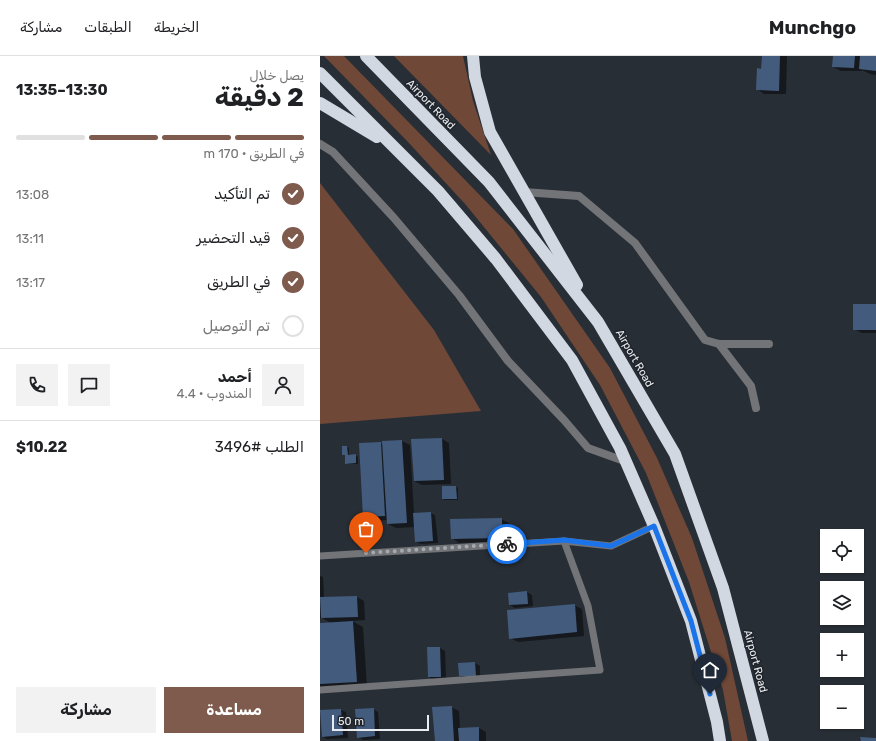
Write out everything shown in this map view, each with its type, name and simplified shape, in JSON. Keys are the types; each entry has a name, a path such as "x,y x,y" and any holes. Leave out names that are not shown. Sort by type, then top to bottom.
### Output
{"highway":[{"name":"Airport Road","path":"366,56 489,182 598,322 675,454 724,588 763,741"},
{"path":"473,56 475,78 490,132 598,322"},
{"path":"320,73 438,191 496,259 572,360 620,448 654,526 691,621 717,722 720,741"},
{"path":"320,103 393,147"}],"street":[{"path":"320,144 333,152 394,218 459,296 508,361 564,420 588,448 626,462"},
{"path":"524,192 579,196 636,243 705,340 720,344 769,344"},
{"path":"720,344 751,386 756,408"}],"lane":[{"path":"320,556 564,540 611,546 654,526"},
{"path":"320,690 600,670 588,606 564,540"}],"shaded area":[{"path":"324,56 344,56 513,229 610,368 657,458 692,538 725,638 748,741 732,741 723,690 689,582 646,473 600,385 541,297 466,205 408,142"},
{"path":"394,56 463,56 473,101 491,155"},
{"path":"320,183 434,330 481,411 320,424"}],"building":[{"path":"762,56 780,56 779,91 756,90 757,68 761,69"},
{"path":"833,56 855,56 854,68 832,67"},
{"path":"860,56 876,56 876,71 859,69"},
{"path":"853,304 876,304 876,330 853,330"},
{"path":"442,438 444,480 414,481 411,439"},
{"path":"402,440 407,523 387,524 382,441"},
{"path":"381,442 385,516 363,517 359,443"},
{"path":"342,446 347,446 348,455 356,454 356,463 345,464 345,455 342,455"},
{"path":"442,486 456,486 457,499 442,499"},
{"path":"431,512 433,541 415,542 413,513"},
{"path":"502,518 502,538 451,539 450,519"},
{"path":"354,530 366,530 366,537 354,537"},
{"path":"527,591 528,604 509,605 508,593"},
{"path":"357,596 358,617 321,618 320,597"},
{"path":"575,604 577,632 509,639 507,610"},
{"path":"353,621 357,682 320,684 320,623"},
{"path":"427,647 440,647 441,677 428,677"},
{"path":"475,662 476,676 459,676 458,663"},
{"path":"452,706 454,741 435,741 432,707"},
{"path":"374,708 375,736 357,738 355,709"},
{"path":"341,709 343,735 322,737 320,710"},
{"path":"479,727 479,741 459,741 458,728"},
{"path":"860,737 876,738 876,741 861,741"}],"way so far":[{"path":"366,553 507,544"}],"route":[{"path":"507,544 564,540 611,546 654,526 691,621 710,694"}]}
